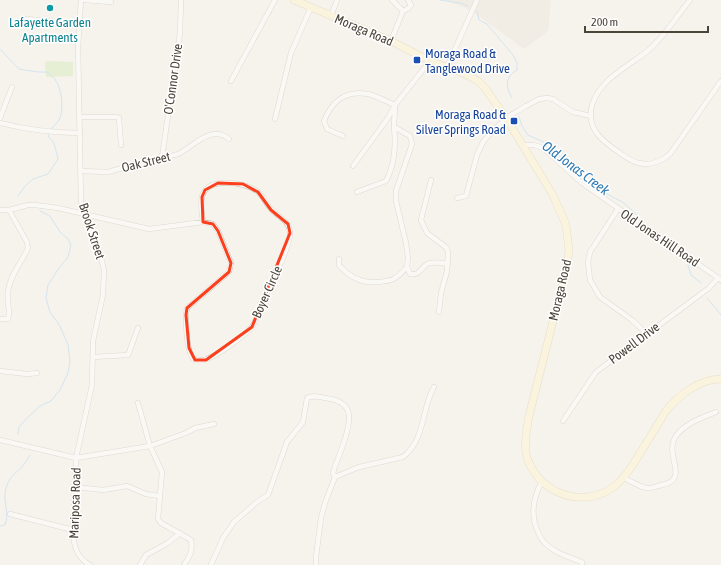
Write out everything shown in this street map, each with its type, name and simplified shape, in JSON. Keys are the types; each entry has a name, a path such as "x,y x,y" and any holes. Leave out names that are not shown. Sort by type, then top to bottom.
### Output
{"main road":[{"name":"Moraga Road","path":"294,0 391,41 430,61 478,81 491,96 506,118 553,195 566,225 569,251 566,270 529,416 525,440 531,466 549,488 558,493 581,497 597,494 606,490 624,478 672,403 685,392 702,383 710,380 721,379"}],"street":[{"name":"Brook Street","path":"76,458 92,385 94,331 103,296 104,270 100,254 84,214 81,202 78,81 80,0"},
{"path":"85,0 111,2"},
{"name":"O'Connor Drive","path":"162,157 180,33 181,0"},
{"path":"231,82 274,0"},
{"path":"331,16 337,0"},
{"path":"392,0 403,11"},
{"path":"391,41 403,11 411,5 408,0"},
{"path":"447,67 477,0"},
{"path":"690,0 652,47 612,76 599,92 593,104 591,116 592,124 601,139 629,160 639,164 656,162 664,159 670,154 721,81"},
{"path":"275,119 291,53 311,7"},
{"path":"27,19 79,24"},
{"path":"353,166 395,106 430,61"},
{"path":"0,118 12,87"},
{"path":"342,136 327,129 324,121 330,107 343,96 361,94 370,95 395,106"},
{"path":"457,198 466,196 477,155 483,142 506,118 539,99 547,98 553,99 573,112 591,116"},
{"path":"357,192 386,181 391,171 395,143 395,106"},
{"path":"80,117 119,118 121,145"},
{"path":"0,123 43,132 80,133"},
{"path":"394,127 410,136 412,144 396,191 396,201 406,243 408,258 407,267 410,274 414,274 427,264 448,264"},
{"name":"Oak Street","path":"81,171 108,172 177,154 196,142 211,135 225,135 229,139"},
{"name":"Old Jonas Hill Road","path":"523,145 534,145 544,148 582,183 720,279"},
{"path":"431,180 421,220 427,233 447,248 448,264 441,293 440,312"},
{"name":"Boyer Circle","path":"218,183 243,184 258,192 271,210 288,224 290,233 277,272 252,327 230,346 206,360 200,361 195,360 191,356 189,348 186,315 187,308 229,272 231,263 218,230 213,224 203,222 201,209 202,197 205,190 218,183"},
{"path":"73,212 81,202"},
{"path":"0,210 9,210 28,205 58,208 149,229 203,222"},
{"path":"618,209 590,252 588,262 590,280 600,297 632,320 647,334"},
{"path":"0,320 8,319 10,313 8,291 11,279 28,248 27,242 9,210"},
{"path":"339,259 340,265 350,276 367,282 394,279 407,267"},
{"name":"Powell Drive","path":"562,421 596,372 720,279"},
{"path":"93,358 128,355 138,328"},
{"path":"0,371 27,374 37,373"},
{"path":"335,477 359,467 403,457 409,452 421,428 430,393 434,387"},
{"path":"211,565 223,538 234,522 268,494 287,442 303,422 307,398 311,396 337,400 348,410 350,422 335,466 333,473 335,477 321,518 316,565"},
{"path":"138,403 150,446 162,472 158,519 161,523 191,540 193,549 189,559 184,565"},
{"path":"624,478 646,488 667,484 673,481 676,474 673,455 673,444 676,436 688,424 716,412"},
{"path":"0,440 76,458 97,456 150,446 175,438 195,428 214,424"},
{"name":"Mariposa Road","path":"76,458 72,530 73,539 76,552 84,562 90,565"},
{"path":"542,481 533,504 534,524 543,542 560,554 582,562 582,565"},
{"path":"75,488 103,490 127,486 146,494 159,496"},
{"path":"10,514 72,530"},
{"path":"140,565 146,556 168,543 180,533"}],"highlighted area":[{"path":"218,183 243,184 258,192 271,210 288,224 290,233 252,327 206,360 195,360 189,348 186,315 187,308 229,272 231,263 218,231 213,224 203,222 202,197 205,190"}],"shaded area":[{"path":"446,0 551,0 548,31 524,49 472,11"}],"green space":[{"path":"45,62 73,62 73,76 46,77"}],"waterway":[{"name":"Old Jonas Creek","path":"440,0 460,3 468,6"},
{"name":"Old Jonas Creek","path":"477,11 479,20 487,24 513,55 517,63 517,70 510,76 507,83 508,90 512,98"},
{"path":"0,49 19,69 47,72 55,80 60,89 62,106 61,116 51,130"},
{"name":"Old Jonas Creek","path":"519,117 522,126 528,135 548,144 573,170 602,191 624,203 637,215"},
{"path":"18,196 25,186 33,179 48,174 58,159 54,143 48,136 50,133"},
{"path":"18,434 19,427 29,416 40,406 51,401 60,390 68,373 70,361 68,345 60,326 50,312 46,298 48,285 68,257 71,245 68,239 60,232 50,216 40,211"},
{"name":"Old Jonas Creek","path":"688,265 691,275 701,283"},
{"name":"Old Jonas Creek","path":"707,298 721,315"},
{"path":"0,526 5,525 7,516 5,493 8,483 30,455"}],"place":[{"name":"Lafayette Garden Apartments","path":"50,8"},
{"name":"Moraga Road & Tanglewood Drive","path":"417,60"},
{"name":"Moraga Road & Silver Springs Road","path":"514,121"}]}
